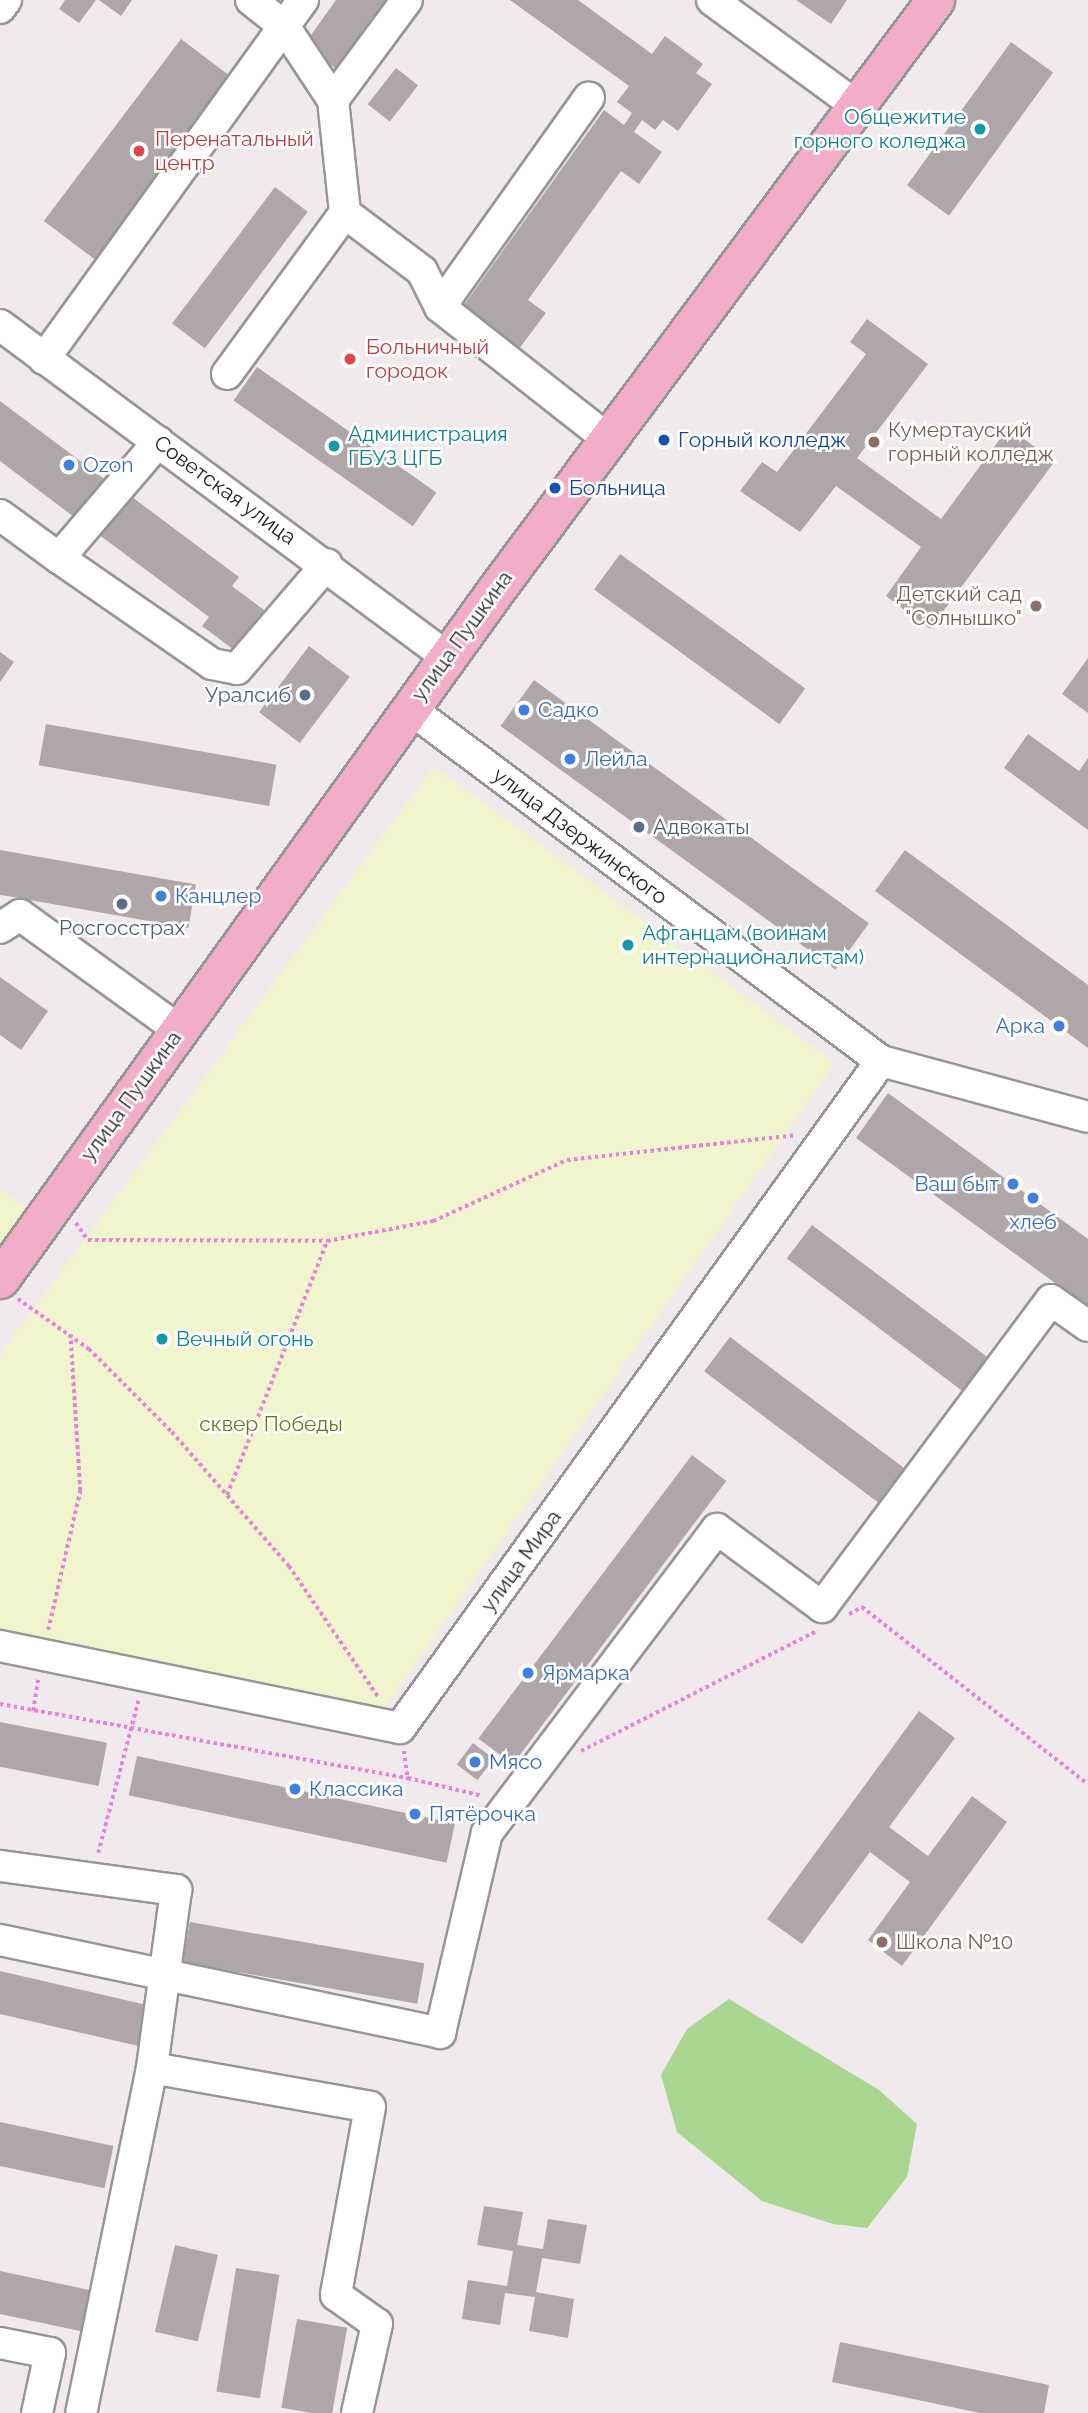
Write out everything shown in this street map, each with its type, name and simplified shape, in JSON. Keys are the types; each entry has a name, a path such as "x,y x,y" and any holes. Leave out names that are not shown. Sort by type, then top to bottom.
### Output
{"main road":[{"name":"улица Пушкина","path":"6,1287 58,1196 409,708 610,441 935,0"}],"street":[{"path":"0,8 6,0"},
{"path":"227,374 345,213 334,100 284,26 251,0"},
{"path":"44,359 303,0"},
{"path":"334,100 407,0"},
{"path":"712,0 858,107"},
{"path":"440,307 589,97"},
{"path":"345,213 422,271 440,307 610,441"},
{"name":"Советская улица","path":"0,325 327,564 447,657"},
{"path":"59,558 158,442"},
{"path":"0,515 212,664 237,669 327,564"},
{"name":"улица Дзержинского","path":"409,708 880,1061 1088,1117"},
{"path":"0,928 20,915 179,1030"},
{"name":"улица Мира","path":"400,1728 880,1061"},
{"path":"0,1940 163,1977 440,2033 487,1833 717,1530 822,1607 1051,1300 1088,1326"},
{"path":"0,1646 400,1728"},
{"path":"0,1866 176,1890 152,2068 81,2413"},
{"path":"152,2068 370,2107 336,2295 377,2324 357,2413"},
{"path":"0,2343 50,2353 37,2413"}],"path":[{"path":"58,1196 88,1240 327,1241 433,1221 567,1160 832,1131"},
{"path":"227,1495 327,1241"},
{"path":"6,1287 70,1334 172,1432 289,1566 400,1728 408,1778"},
{"path":"33,1711 42,1654 80,1491 70,1334"},
{"path":"838,1620 862,1607 1088,1784"},
{"path":"577,1753 825,1626"},
{"path":"92,1878 144,1675"},
{"path":"0,1704 408,1778 490,1798"}],"green space":[{"name":"сквер Победы","path":"434,766 835,1063 376,1720 0,1643 0,1355"},
{"path":"0,1189 31,1212 0,1253"},
{"path":"729,1999 879,2090 917,2124 907,2177 867,2228 833,2224 762,2201 677,2132 661,2075 687,2029"}],"building":[{"path":"65,0 96,0 79,23 59,9"},
{"path":"99,0 132,0 121,16"},
{"path":"336,0 388,0 338,70 304,45"},
{"path":"510,0 578,0 652,54 665,36 703,64 696,73 712,84 678,131 663,120 655,130 642,120 634,132 662,152 639,184 621,171 528,300 546,313 518,350 461,309 604,110 624,125 632,113 617,102 629,86"},
{"path":"796,0 847,0 831,24"},
{"name":"Перенатальный центр","path":"181,39 235,80 98,262 44,221"},
{"name":"Общежитие горного коледжа","path":"1011,42 1053,73 949,216 907,185"},
{"path":"396,68 418,85 390,121 368,104"},
{"path":"275,187 308,212 205,348 172,324"},
{"path":"867,319 928,364 857,458 941,519 1008,428 1055,461 930,629 886,596 921,547 836,486 800,532 740,491 762,462 777,472 866,354 850,342"},
{"name":"Администрация ГБУЗ ЦГБ","path":"257,367 436,493 413,526 233,401"},
{"path":"0,401 107,481 78,520 0,461"},
{"path":"124,491 239,577 232,586 268,613 238,653 202,626 209,617 94,531"},
{"path":"620,554 805,689 779,724 594,590"},
{"name":"Уралсиб","path":"309,646 350,677 300,743 259,712"},
{"path":"0,652 14,662 0,682"},
{"path":"1088,658 1088,713 1062,694"},
{"path":"534,680 869,923 835,969 500,726"},
{"path":"46,724 276,765 269,806 39,765"},
{"path":"1028,734 1079,771 1088,758 1088,830 1004,768"},
{"path":"0,850 196,885 188,928 0,895"},
{"path":"905,850 1088,985 1088,1048 875,891"},
{"path":"0,977 48,1011 21,1050 0,1035"},
{"path":"888,1093 1088,1239 1088,1307 856,1138"},
{"path":"812,1225 993,1362 968,1395 787,1259"},
{"path":"730,1337 911,1474 885,1508 704,1371"},
{"path":"692,1455 726,1481 513,1764 478,1739"},
{"path":"919,1711 955,1738 889,1827 928,1856 972,1796 1007,1822 902,1966 868,1940 910,1882 870,1852 802,1944 767,1919"},
{"path":"0,1722 107,1743 99,1786 0,1767"},
{"name":"Мясо","path":"473,1743 494,1759 478,1780 457,1765"},
{"path":"137,1756 455,1824 447,1863 129,1795"},
{"path":"190,1922 424,1963 417,2004 183,1962"},
{"path":"0,1971 148,2005 139,2046 0,2014"},
{"path":"0,2122 113,2146 105,2188 0,2166"},
{"path":"484,2206 523,2212 517,2245 543,2249 548,2219 587,2225 580,2264 542,2258 536,2292 574,2299 568,2338 529,2331 535,2297 505,2293 500,2325 462,2319 468,2280 507,2286 513,2251 477,2245"},
{"path":"175,2245 218,2255 198,2342 155,2332"},
{"path":"236,2268 279,2275 260,2398 216,2391"},
{"path":"0,2271 92,2291 83,2332 0,2314"},
{"path":"297,2319 347,2328 332,2413 312,2413 281,2408"},
{"path":"840,2342 1049,2385 1044,2413 980,2413 832,2382"}],"place":[{"name":"Общежитие горного коледжа","path":"980,129"},
{"name":"Перенатальный центр","path":"139,151"},
{"name":"Больничный городок","path":"350,359"},
{"name":"Горный колледж","path":"664,440"},
{"name":"Кумертауский горный колледж","path":"874,442"},
{"name":"Администрация ГБУЗ ЦГБ","path":"334,446"},
{"name":"Ozon","path":"69,465"},
{"name":"Больница","path":"555,488"},
{"name":"Детский сад \"Солнышко\"","path":"1036,606"},
{"name":"Уралсиб","path":"305,695"},
{"name":"Садко","path":"524,710"},
{"name":"Лейла","path":"570,759"},
{"name":"Адвокаты","path":"639,827"},
{"name":"Канцлер","path":"161,896"},
{"name":"Росгосстрах","path":"122,904"},
{"name":"Афганцам (воинам интернационалистам)","path":"628,945"},
{"name":"Арка","path":"1059,1026"},
{"name":"Ваш быт","path":"1013,1184"},
{"name":"хлеб","path":"1033,1198"},
{"name":"Вечный огонь","path":"162,1339"},
{"name":"Ярмарка","path":"528,1673"},
{"name":"Мясо","path":"475,1762"},
{"name":"Классика","path":"295,1789"},
{"name":"Пятёрочка","path":"415,1814"},
{"name":"Школа №10","path":"882,1942"}]}
